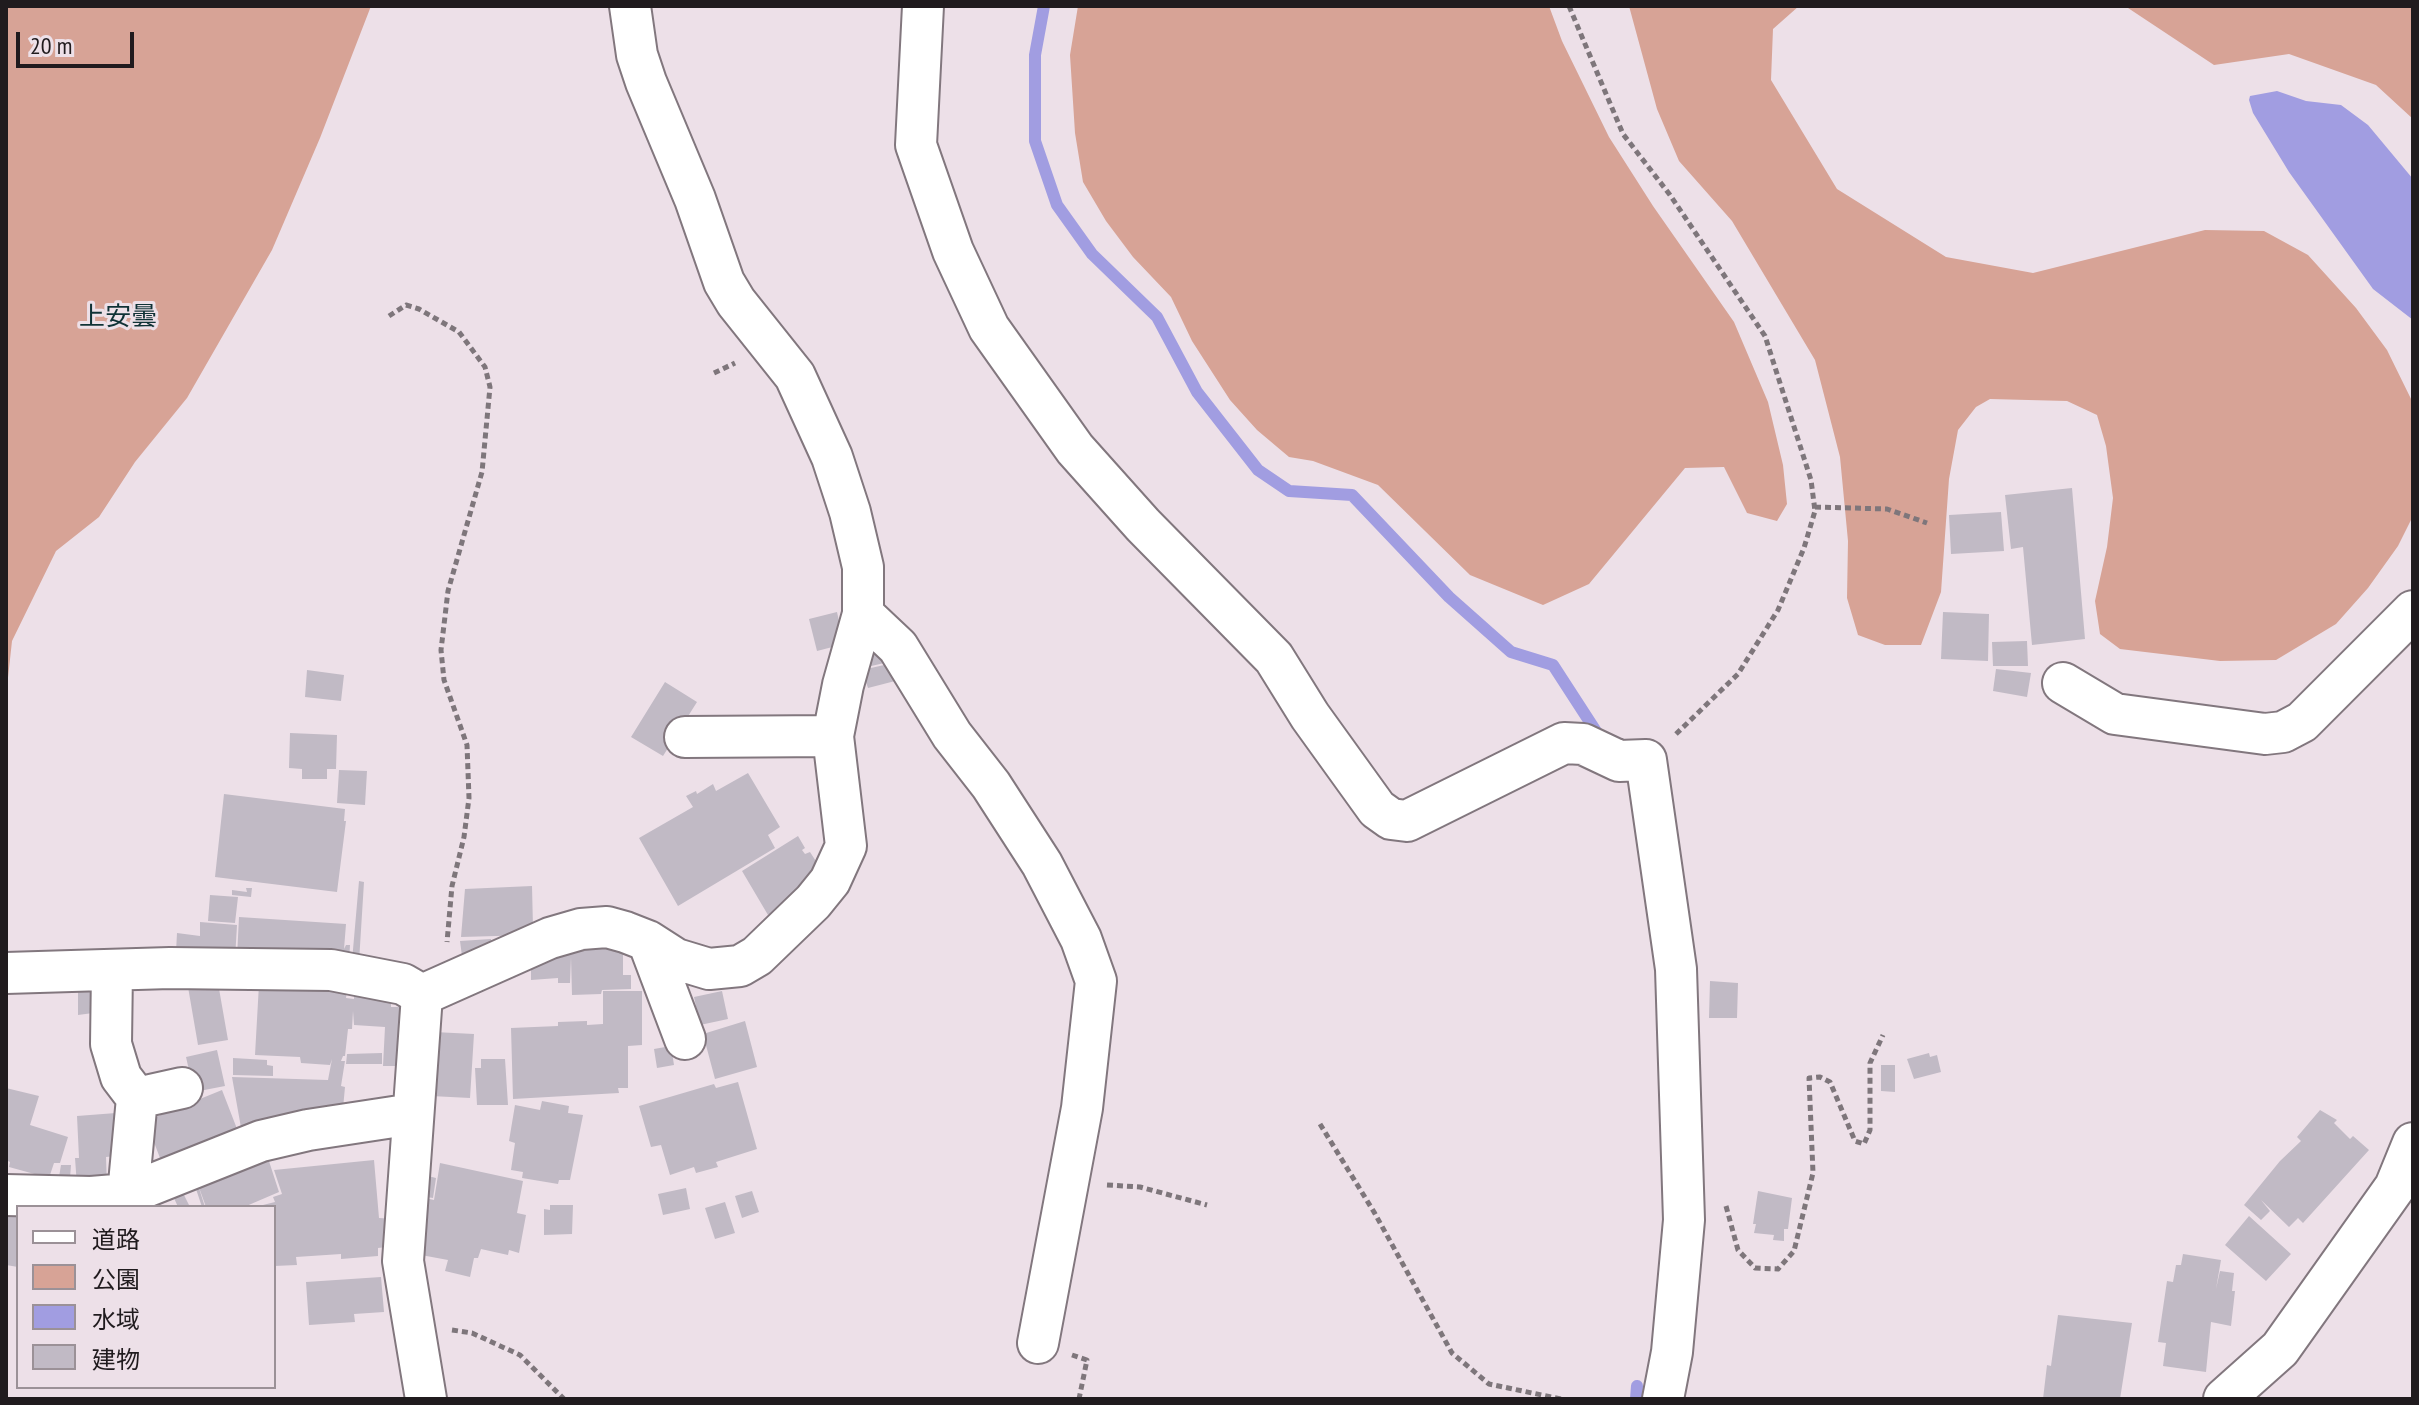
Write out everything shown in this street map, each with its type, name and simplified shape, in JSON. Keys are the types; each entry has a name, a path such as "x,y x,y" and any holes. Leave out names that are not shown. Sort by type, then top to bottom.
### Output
{"street":[{"path":"6,973 331,970 435,990 550,938 581,929 607,927 648,941 676,959 709,969 740,966 757,956 813,902 830,881 846,846 833,736 843,685 863,614 863,567 832,457 795,376 736,302 724,282 695,199 646,82 637,55 630,6"},
{"path":"923,6 916,145 953,251 989,328 1075,449 1143,525 1274,658 1310,716 1377,809 1391,819 1407,821 1564,743 1583,744 1619,761 1646,760 1676,969 1684,1204 1672,1352 1663,1399"},
{"path":"2063,683 2115,714 2265,734 2283,732 2302,722 2413,611"},
{"path":"863,614 898,647 952,735 991,785 1042,864 1081,939 1096,981 1082,1108 1038,1343"},
{"path":"685,737 833,736"},
{"path":"648,941 685,1039"},
{"path":"112,970 111,1044 121,1077 137,1098 125,1198"},
{"path":"426,1399 403,1261 413,1114 435,990"},
{"path":"137,1098 182,1088"},
{"path":"6,1195 125,1198 261,1141 308,1130 413,1114"},
{"path":"2224,1399 2280,1349 2395,1187 2413,1143"}],"path":[{"path":"1569,6 1623,134 1670,195 1765,336 1811,480 1815,507 1804,548 1778,610 1738,674 1646,760"},
{"path":"389,316 406,305 459,332 485,367 490,387 482,472 448,591 441,650 444,680 467,745 469,798 435,990"},
{"path":"1815,507 1887,509 1927,523"},
{"path":"1723,1196 1738,1250 1755,1268 1778,1269 1794,1251 1813,1173 1809,1078 1820,1077 1830,1082 1855,1141 1864,1144 1870,1130 1870,1063 1883,1035"},
{"path":"1320,1124 1374,1212 1452,1353 1489,1384 1561,1399"},
{"path":"1068,1182 1140,1187 1207,1205"},
{"path":"413,1323 472,1333 520,1355 564,1399"}],"green space":[{"path":"6,6 371,6 272,250 187,398 135,462 99,517 56,551 12,641 6,696"},
{"path":"1078,6 1549,6 1562,41 1609,137 1734,322 1768,402 1783,465 1787,504 1777,521 1747,513 1724,467 1685,468 1589,584 1543,605 1470,575 1378,485 1313,461 1289,457 1257,430 1230,400 1192,341 1171,297 1133,257 1106,221 1083,182 1075,133 1070,55"},
{"path":"1629,6 1799,6 1773,29 1771,80 1837,189 1946,257 2033,273 2205,230 2264,231 2308,255 2356,308 2387,350 2413,403 2413,516 2398,546 2368,588 2336,624 2276,660 2220,661 2120,649 2100,634 2095,601 2107,547 2113,498 2106,446 2097,415 2067,401 1990,399 1976,407 1958,430 1949,479 1941,592 1921,645 1885,645 1858,635 1847,598 1848,541 1840,457 1815,360 1732,221 1679,161 1657,109"},
{"path":"2125,6 2413,6 2413,119 2376,85 2289,54 2214,65"}],"water":[{"path":"2277,91 2306,101 2341,105 2368,125 2413,179 2413,320 2373,289 2289,172 2253,113 2250,96"}],"building":[{"path":"2072,488 2085,639 2032,645 2023,547 2011,549 2005,495"},
{"path":"2001,512 2004,551 1951,554 1949,515"},
{"path":"837,612 844,644 817,651 809,619"},
{"path":"1943,612 1989,614 1988,661 1941,659"},
{"path":"2027,641 2028,666 1993,666 1992,642"},
{"path":"888,645 893,661 867,667 863,653"},
{"path":"893,663 899,680 868,688 862,670"},
{"path":"1996,669 2031,673 2027,697 1993,691"},
{"path":"307,670 344,675 341,701 305,697"},
{"path":"665,682 697,702 663,756 631,737"},
{"path":"290,733 337,735 336,769 327,769 327,779 302,779 302,769 289,768"},
{"path":"339,770 367,771 365,805 337,803"},
{"path":"748,773 780,827 768,835 775,848 678,906 639,838 693,807 686,796 696,791 697,794 713,784 716,791"},
{"path":"224,794 345,809 337,892 215,877"},
{"path":"798,836 805,848 802,850 805,854 810,852 821,869 819,877 768,915 742,871"},
{"path":"359,881 364,882 359,962 352,961"},
{"path":"532,886 531,935 461,937 465,889"},
{"path":"246,888 252,888 251,897 232,895 232,890 247,892"},
{"path":"210,895 238,897 235,923 208,921"},
{"path":"239,917 346,924 344,949 350,945 349,961 336,959 336,948 335,958 237,957"},
{"path":"200,922 237,925 235,959 176,952 177,933 200,936"},
{"path":"491,939 491,953 462,956 460,941"},
{"path":"571,946 623,947 623,975 631,975 631,989 572,995 571,957 570,983 558,983 558,978 531,980 531,958 555,952 571,953"},
{"path":"1710,981 1738,983 1737,1018 1709,1018"},
{"path":"218,983 228,1040 198,1045 188,987"},
{"path":"259,984 347,991 346,998 354,999 354,992 391,995 391,1007 404,1007 400,1066 383,1066 385,1027 354,1025 353,1011 352,1029 348,1029 345,1056 341,1061 345,1061 341,1086 345,1087 342,1119 243,1139 232,1077 328,1080 332,1059 330,1065 301,1063 300,1057 255,1055"},
{"path":"92,991 93,1013 78,1015 78,992"},
{"path":"603,991 642,991 642,1045 628,1046 628,1088 618,1088 619,1093 513,1099 511,1028 558,1026 558,1022 603,1024"},
{"path":"722,991 728,1019 700,1025 694,997"},
{"path":"745,1021 757,1067 715,1079 703,1034"},
{"path":"434,1032 474,1034 470,1098 431,1096"},
{"path":"671,1046 674,1065 657,1068 654,1049"},
{"path":"217,1050 225,1086 194,1092 186,1057"},
{"path":"382,1053 382,1064 346,1064 347,1054"},
{"path":"1929,1053 1930,1057 1937,1055 1941,1072 1914,1079 1907,1059"},
{"path":"233,1058 267,1060 267,1065 273,1066 273,1076 233,1075"},
{"path":"481,1059 505,1059 508,1105 477,1105 475,1068 481,1068"},
{"path":"1881,1065 1895,1065 1895,1092 1881,1091"},
{"path":"738,1082 757,1149 716,1162 718,1167 696,1173 694,1167 670,1175 661,1145 651,1147 639,1106 714,1084 716,1088"},
{"path":"6,1088 39,1096 30,1125 68,1137 60,1163 54,1163 49,1178 9,1167 10,1162 6,1160"},
{"path":"222,1090 239,1134 163,1166 146,1121"},
{"path":"542,1101 569,1106 568,1113 583,1115 570,1180 559,1180 558,1184 522,1178 523,1172 511,1170 515,1143 509,1141 515,1105 540,1110"},
{"path":"2320,1110 2337,1120 2334,1123 2350,1139 2353,1136 2369,1150 2303,1223 2298,1218 2289,1227 2261,1200 2270,1211 2261,1220 2244,1205 2301,1141 2297,1137"},
{"path":"116,1113 116,1156 106,1157 107,1186 77,1186 77,1116"},
{"path":"267,1155 279,1192 249,1205 205,1205 197,1182 204,1205 201,1205 193,1180"},
{"path":"374,1160 379,1218 395,1219 395,1246 378,1248 378,1256 341,1259 341,1254 296,1257 297,1265 276,1266 276,1205 263,1205 275,1202 273,1197 282,1194 274,1170"},
{"path":"440,1163 523,1181 517,1213 526,1215 519,1253 509,1250 508,1255 481,1249 478,1258 474,1258 470,1277 445,1271 448,1260 421,1255 427,1231 423,1230 425,1198 434,1200"},
{"path":"61,1165 71,1165 70,1178 59,1177"},
{"path":"424,1175 436,1178 433,1198 420,1196"},
{"path":"179,1185 189,1205 177,1205 174,1198 159,1205 134,1205"},
{"path":"686,1188 690,1209 663,1215 658,1194"},
{"path":"752,1191 759,1212 742,1218 735,1196"},
{"path":"1758,1191 1792,1198 1784,1241 1773,1240 1774,1235 1754,1233"},
{"path":"725,1202 735,1233 715,1239 705,1208"},
{"path":"550,1205 573,1205 572,1234 544,1235 544,1209 550,1210"},
{"path":"8,1212 16,1214 16,1267 6,1265"},
{"path":"2249,1216 2291,1254 2266,1281 2225,1245"},
{"path":"2183,1254 2221,1260 2216,1289 2220,1271 2234,1273 2231,1326 2211,1322 2206,1372 2163,1366 2166,1343 2158,1342 2167,1281 2173,1282 2176,1265 2181,1265"},
{"path":"381,1277 384,1312 354,1314 355,1322 309,1325 306,1282"},
{"path":"2058,1315 2132,1323 2120,1399 2043,1399"}],"waterway":[{"path":"1044,6 1035,55 1035,141 1057,205 1092,254 1157,317 1197,392 1258,470 1289,491 1352,495 1449,597 1511,652 1553,665 1599,736"},
{"path":"1636,1399 1637,1386"}],"district":[{"name":"上安曇","path":"118,318"}]}
